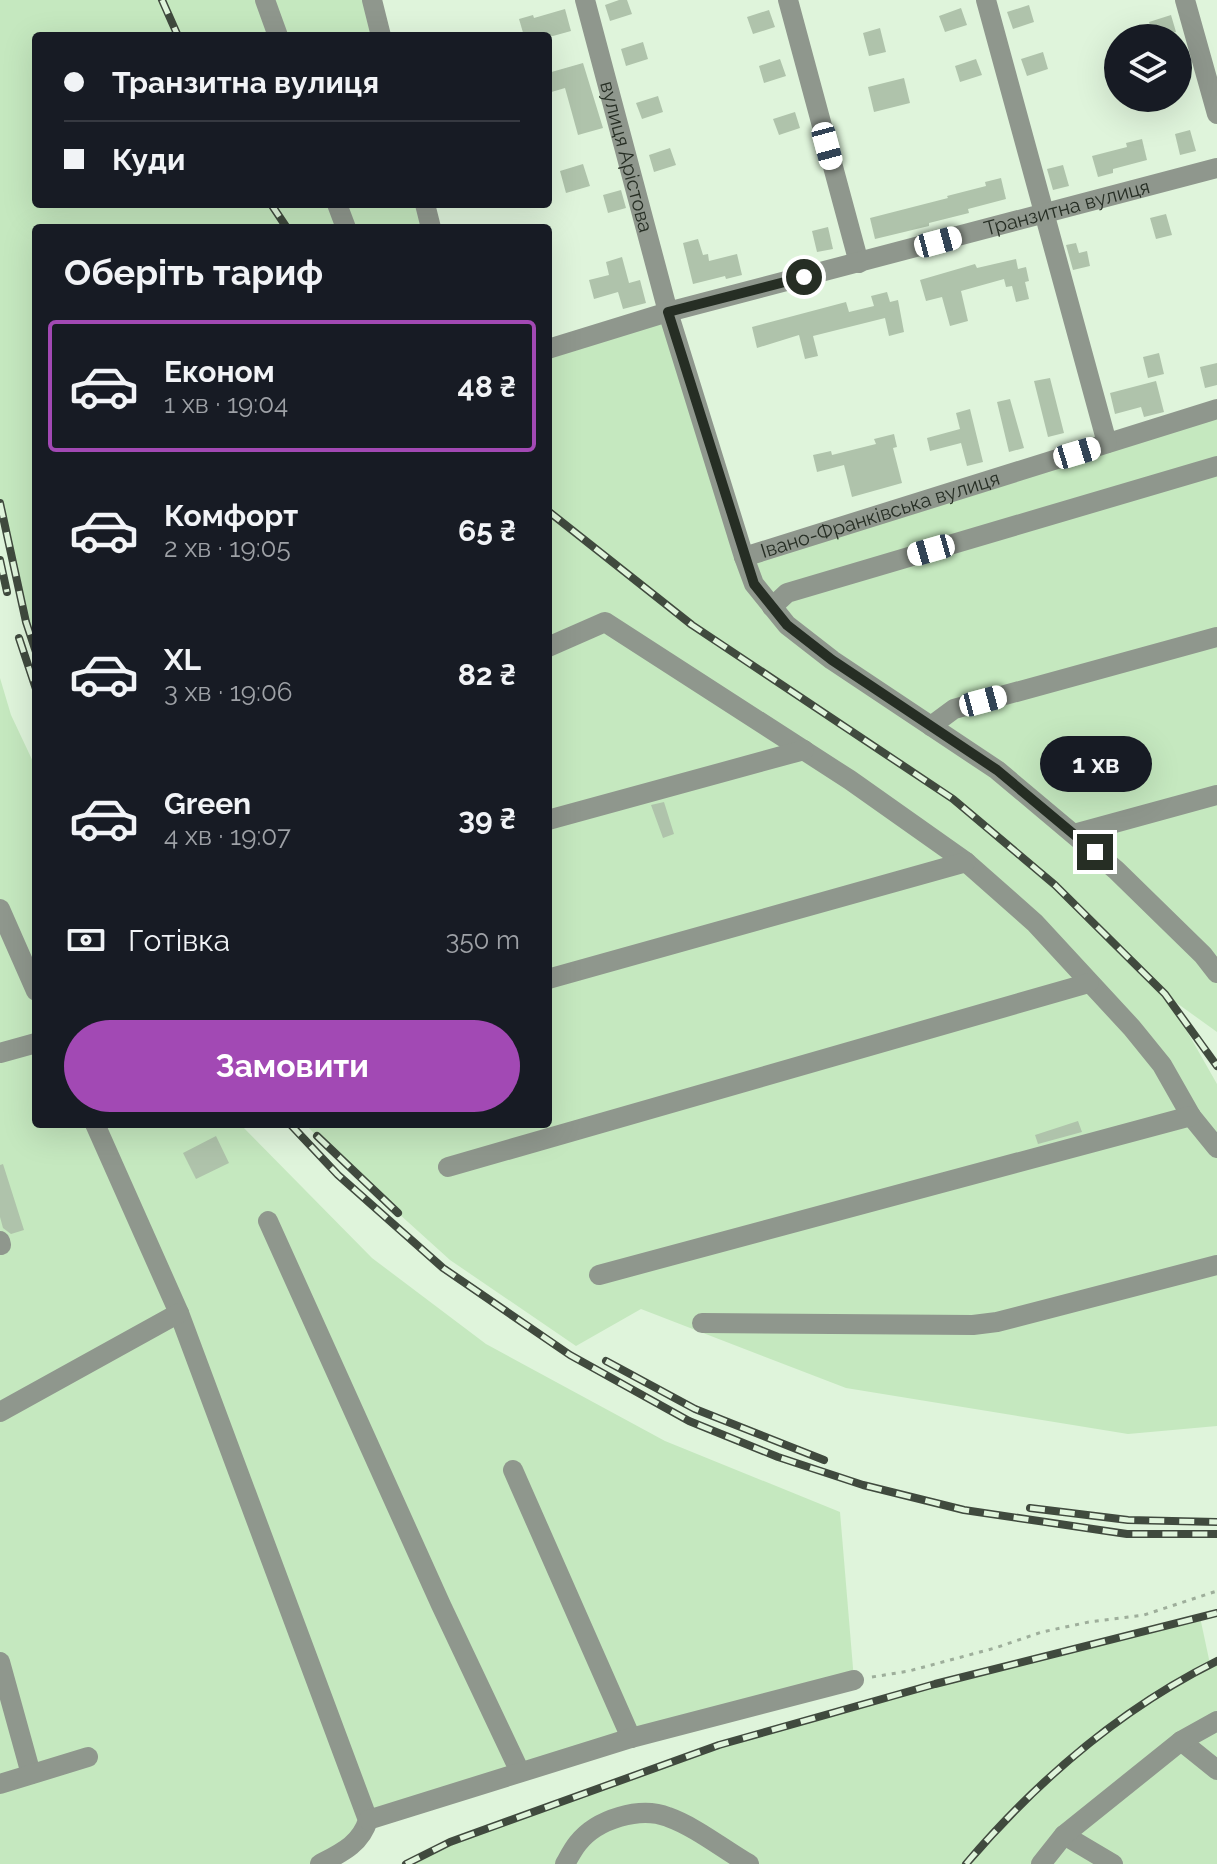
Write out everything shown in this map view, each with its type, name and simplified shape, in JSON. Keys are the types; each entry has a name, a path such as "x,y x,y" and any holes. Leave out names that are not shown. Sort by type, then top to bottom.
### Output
{"street":[{"path":"265,0 277,32"},
{"path":"372,0 380,32"},
{"name":"вулиця Арістова","path":"585,0 668,312"},
{"path":"788,0 859,263"},
{"path":"986,0 1107,443"},
{"path":"1185,0 1217,114"},
{"name":"Транзитна вулиця","path":"552,348 668,312 1217,168"},
{"name":"Івано-Франківська вулиця","path":"668,312 744,557 1217,409"},
{"path":"772,607 787,593 1217,466"},
{"path":"744,557 754,584 787,625 832,660 997,770 1210,953 1217,973"},
{"path":"552,645 605,622 804,750 966,862 1035,923 1132,1028 1162,1065 1191,1116 1217,1148"},
{"path":"931,726 954,709 1217,637"},
{"path":"552,819 804,750"},
{"path":"1074,834 1217,795"},
{"path":"552,978 966,862"},
{"path":"0,909 32,982"},
{"path":"448,1167 1089,983"},
{"path":"0,1053 32,1044"},
{"path":"599,1275 1191,1116"},
{"path":"97,1128 179,1313 368,1820 360,1838 347,1850 320,1864"},
{"path":"268,1221 520,1772"},
{"path":"702,1323 973,1325 997,1322 1217,1265"},
{"path":"0,1412 179,1313"},
{"path":"513,1470 631,1738"},
{"path":"0,1662 31,1774"},
{"path":"368,1820 631,1738 854,1680"},
{"path":"1041,1864 1064,1835 1181,1741 1217,1721"},
{"path":"1181,1741 1217,1770"},
{"path":"0,1784 88,1757"},
{"path":"565,1864 579,1841 594,1829 615,1818 649,1812 670,1817 736,1861"},
{"path":"1064,1835 1113,1864"}],"path":[{"path":"854,1680 909,1671 1042,1632 1144,1615 1217,1591"}],"green space":[{"path":"0,0 372,0 380,32 32,32 32,208 426,208 430,224 32,224 32,640 0,503"},
{"path":"668,312 744,557 1217,409 1217,1032 1167,996 1217,1084 1217,1426 1128,1434 846,1388 641,1309 576,1346 450,1260 309,1128 552,1128 552,348"},
{"path":"0,678 11,715 32,760 32,1128 244,1128 372,1258 486,1344 665,1441 840,1512 854,1680 368,1820 320,1864 0,1864"},
{"path":"1200,1617 1210,1664 1217,1663 1217,1864 406,1864 450,1842 719,1745 935,1684"}],"building":[{"path":"627,0 632,14 610,21 605,5"},
{"path":"1029,5 1034,22 1013,29 1007,12"},
{"path":"961,8 967,25 945,32 939,16"},
{"path":"565,9 571,31 553,36 552,32 523,32 519,19 533,15 534,18"},
{"path":"769,10 775,27 753,34 747,17"},
{"path":"1171,15 1174,24 1150,24"},
{"path":"880,28 886,52 869,56 863,33"},
{"path":"643,42 648,59 626,66 621,49"},
{"path":"1043,52 1048,69 1027,76 1021,59"},
{"path":"780,59 786,76 764,83 759,66"},
{"path":"976,59 982,75 960,82 955,66"},
{"path":"583,63 603,128 578,135 565,88 552,92 552,72"},
{"path":"904,78 910,103 874,112 868,87"},
{"path":"658,96 663,112 642,119 636,103"},
{"path":"795,112 800,128 779,135 773,119"},
{"path":"1190,130 1196,151 1180,155 1175,134"},
{"path":"1142,139 1147,160 1113,169 1113,173 1098,177 1092,156 1127,147 1126,143"},
{"path":"670,148 676,165 654,172 649,155"},
{"path":"583,164 590,186 566,193 560,171"},
{"path":"1063,165 1069,186 1053,190 1047,169"},
{"path":"1001,178 1006,199 968,209 969,213 929,223 929,226 875,239 870,218 948,198"},
{"path":"621,190 626,208 608,213 603,195"},
{"path":"1166,214 1172,235 1156,239 1150,218"},
{"path":"828,227 833,249 817,252 812,231"},
{"path":"698,239 703,255 708,254 709,261 737,254 742,275 693,284 683,243"},
{"path":"1076,243 1079,253 1087,251 1090,266 1073,270 1066,245"},
{"path":"622,257 629,283 640,280 646,303 623,309 618,292 594,299 589,280 609,275 606,262"},
{"path":"1016,259 1018,269 1026,267 1029,299 1016,302 1012,286 1006,287 1004,279 961,291 968,321 950,326 942,297 926,301 920,280 975,264 977,268"},
{"path":"887,292 890,302 898,300 904,332 889,336 885,318 813,336 818,356 805,359 799,335 757,348 752,327 846,302 849,312 874,306 871,296"},
{"path":"1159,353 1164,374 1148,378 1143,357"},
{"path":"1217,363 1217,385 1205,388 1200,367"},
{"path":"1050,378 1064,433 1048,437 1034,381"},
{"path":"1156,381 1164,412 1144,417 1141,407 1115,414 1110,393"},
{"path":"1010,399 1024,448 1009,452 997,402"},
{"path":"970,409 983,462 967,466 961,443 930,451 927,438 960,429 956,413"},
{"path":"894,434 897,447 893,448 902,483 852,497 844,465 817,472 813,455 831,451 832,455 876,444 874,439"},
{"path":"664,802 674,834 663,838 651,805"},
{"path":"1078,1121 1082,1132 1038,1144 1035,1135"},
{"path":"216,1136 229,1163 196,1179 183,1153"},
{"path":"3,1164 24,1230 11,1234 3,1228 0,1217 0,1165"}],"railway":[{"path":"162,0 176,32"},
{"path":"274,208 284,224"},
{"path":"0,503 32,640"},
{"path":"552,514 692,625 953,799 1055,885 1165,994 1217,1066"},
{"path":"0,560 7,592"},
{"path":"19,638 32,677"},
{"path":"294,1128 338,1175 443,1268 570,1355 689,1421 778,1457 863,1485 964,1510 1127,1534 1217,1534"},
{"path":"317,1136 398,1213"},
{"path":"606,1361 695,1409 824,1460"},
{"path":"1030,1508 1128,1520 1217,1522"},
{"path":"406,1864 450,1842 719,1745 935,1684 1217,1613"},
{"path":"966,1864 1021,1804 1081,1750 1147,1701 1217,1661"}],"route":[{"path":"804,277 668,312 754,584 787,625 832,660 997,770 1095,852"}]}
